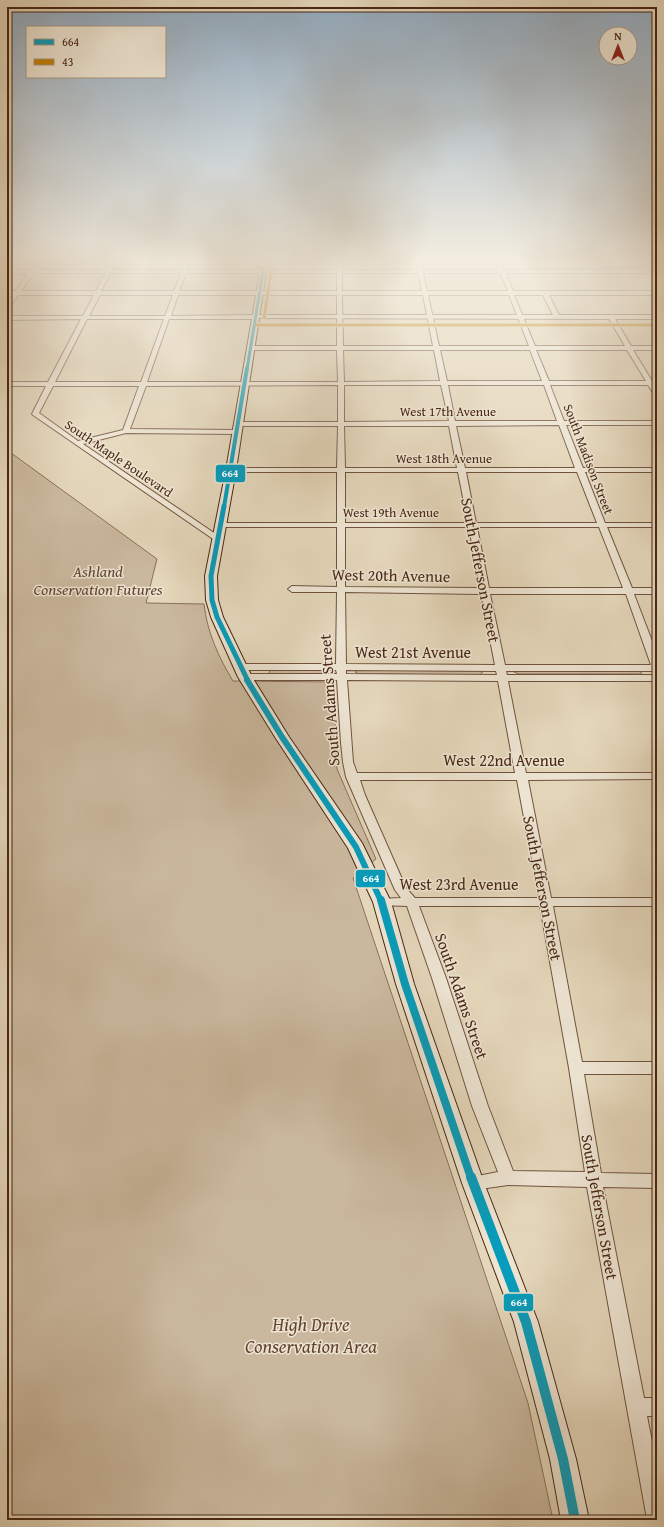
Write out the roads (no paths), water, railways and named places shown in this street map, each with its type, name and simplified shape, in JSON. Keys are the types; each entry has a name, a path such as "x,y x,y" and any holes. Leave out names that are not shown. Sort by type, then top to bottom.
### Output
{"main road":[{"path":"254,331 222,525 212,576 212,600 217,617 243,672 282,737 356,847 382,902 405,984 474,1183 526,1322 563,1459 575,1520"}],"street":[{"path":"50,384 77,331"},
{"path":"126,432 162,331"},
{"name":"South Adams Street","path":"340,331 341,672 348,762 359,795 401,890 411,901 439,978 480,1106 508,1178"},
{"name":"South Jefferson Street","path":"433,331 462,470 522,776 576,1068 594,1180 657,1519"},
{"name":"South Madison Street","path":"526,331 601,525 629,590 657,667"},
{"path":"619,331 629,348 654,383 657,395"},
{"path":"251,348 657,348"},
{"path":"7,384 654,383"},
{"name":"South Maple Boulevard","path":"50,384 35,414 77,444 219,539"},
{"name":"West 17th Avenue","path":"77,444 126,432 340,424 657,423"},
{"name":"West 18th Avenue","path":"231,470 657,470"},
{"name":"West 19th Avenue","path":"222,525 657,525"},
{"name":"West 20th Avenue","path":"292,589 657,591"},
{"name":"West 21st Avenue","path":"501,673 657,667"},
{"name":"West 21st Avenue","path":"243,672 501,673 657,678"},
{"name":"West 22nd Avenue","path":"352,777 657,776"},
{"name":"West 23rd Avenue","path":"382,902 657,902"},
{"path":"576,1068 657,1068"},
{"path":"474,1183 508,1178 657,1180"},
{"path":"637,1407 657,1407"}],"park label":[{"name":"Ashland Conservation Futures","path":"98,580"},
{"name":"High Drive Conservation Area","path":"311,1335"}]}
